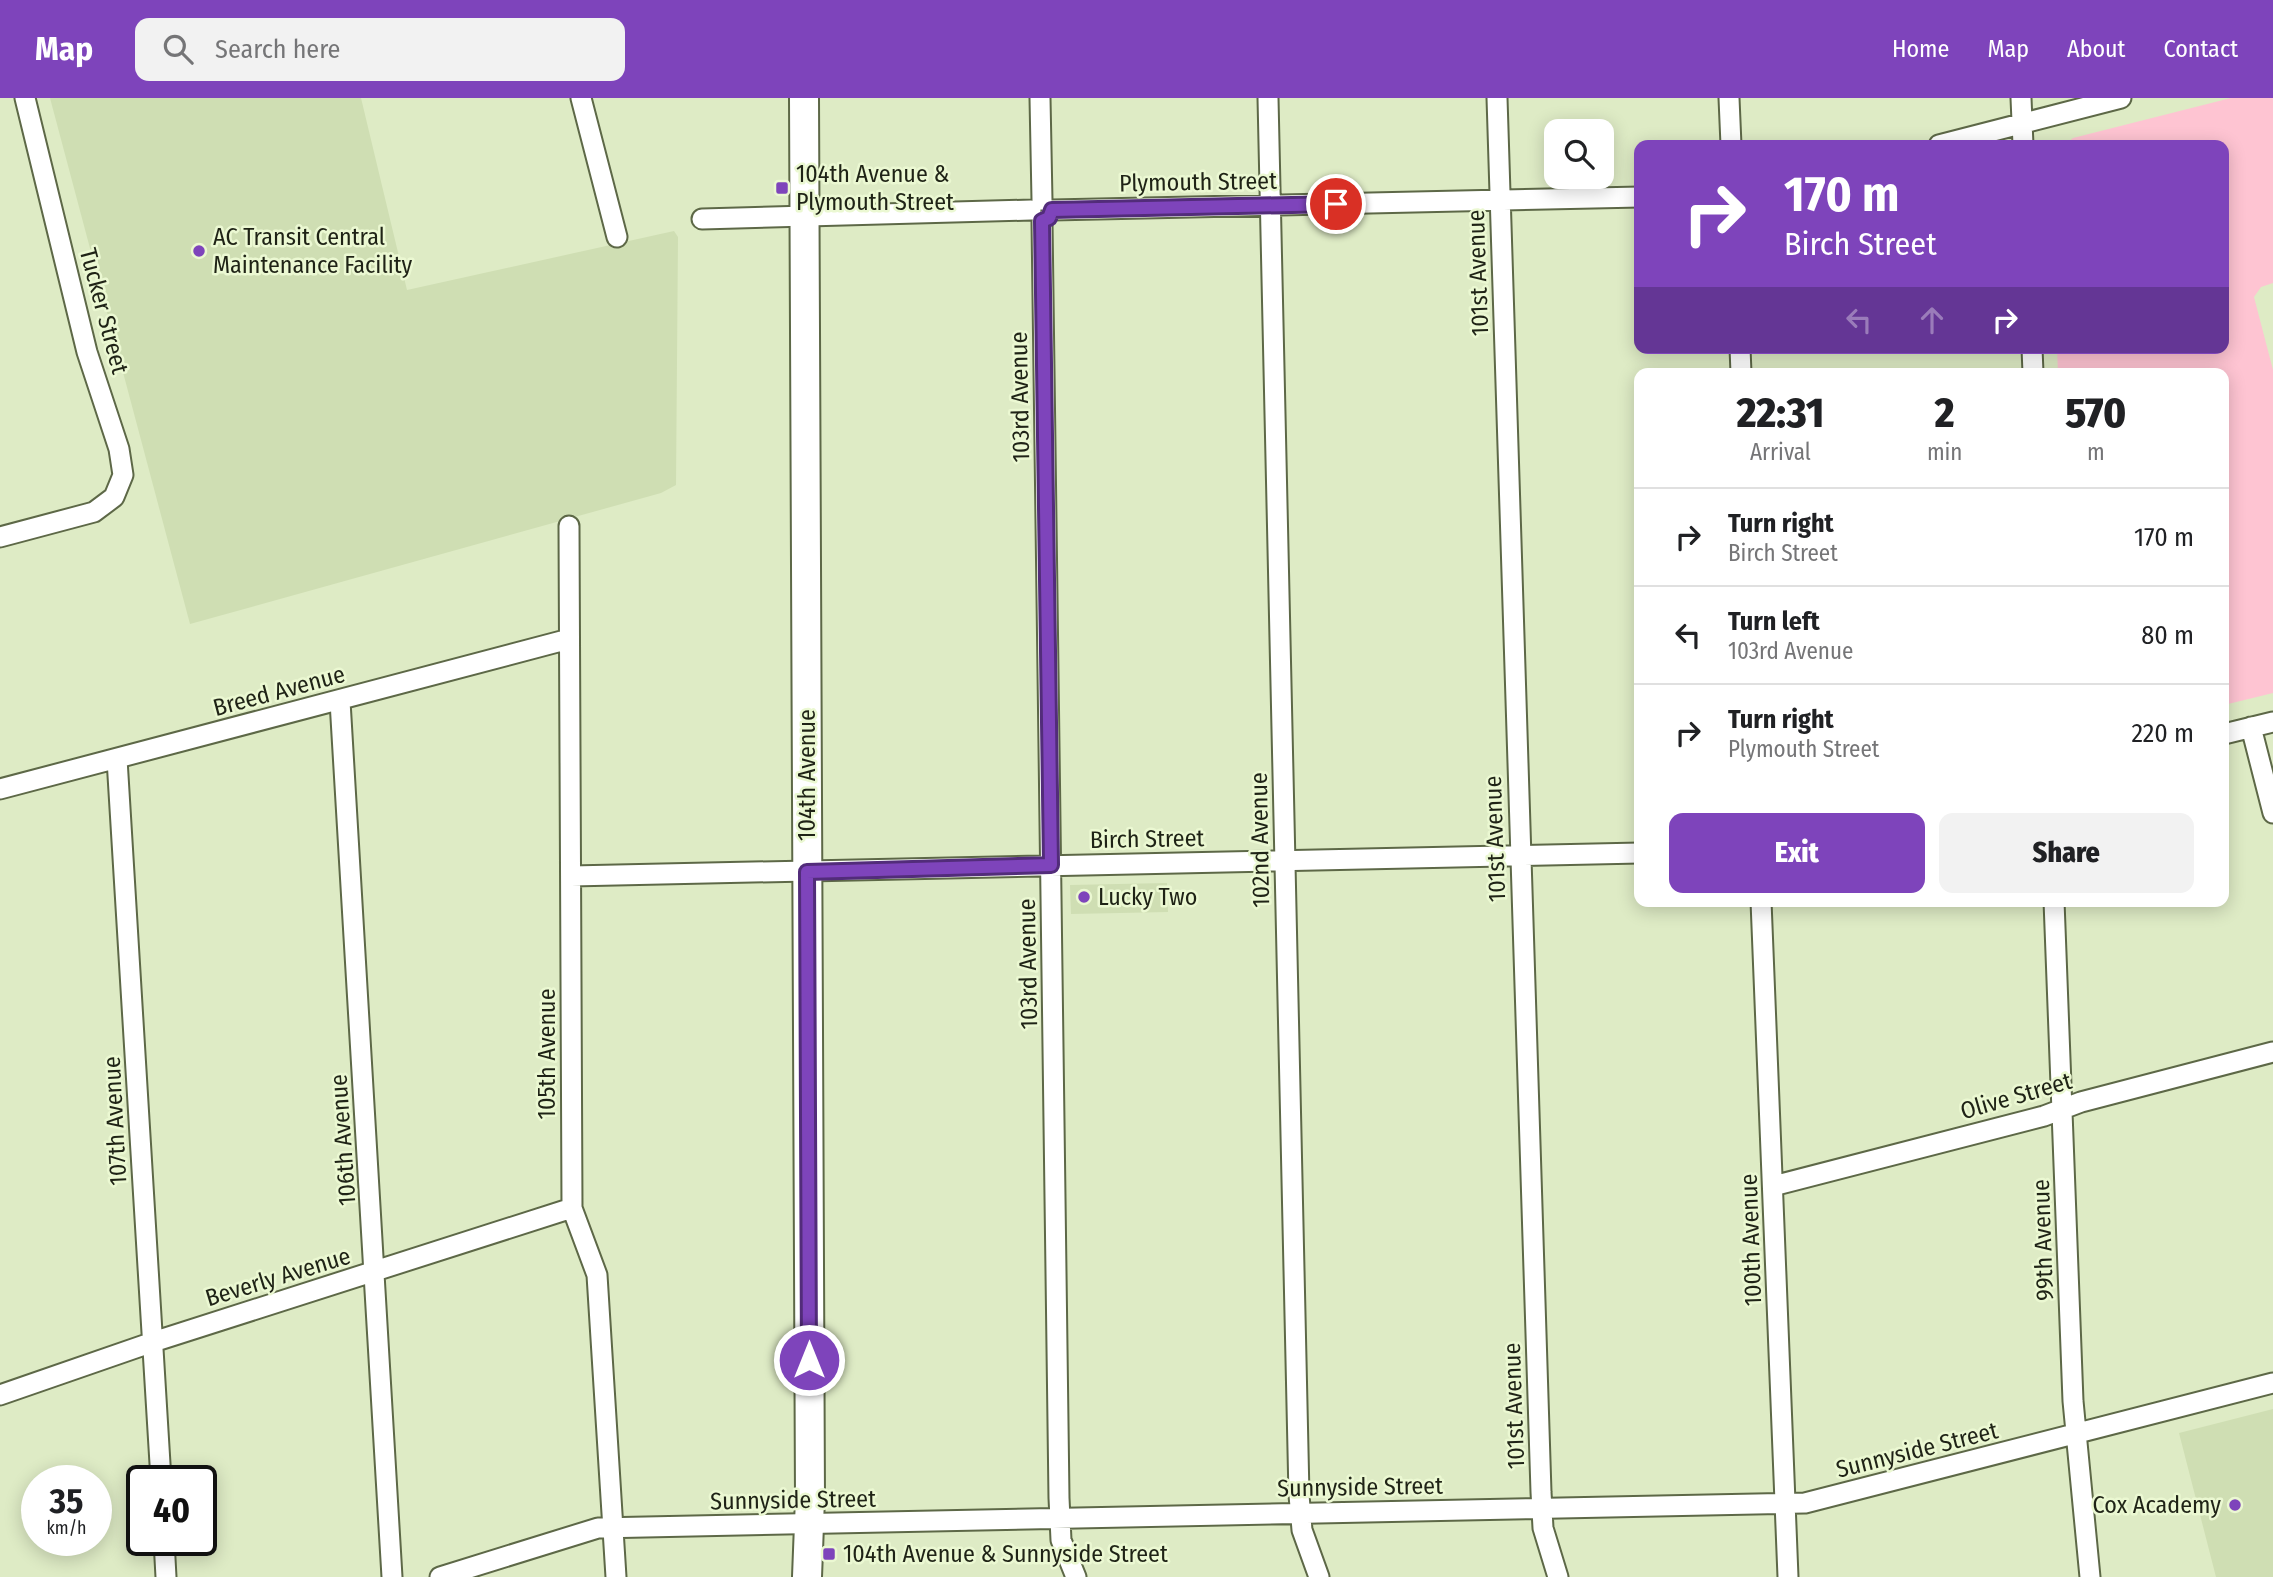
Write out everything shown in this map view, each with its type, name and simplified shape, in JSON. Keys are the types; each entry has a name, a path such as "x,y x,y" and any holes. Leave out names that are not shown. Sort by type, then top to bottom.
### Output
{"street":[{"name":"Tucker Street","path":"0,537 82,516 102,508 114,497 121,483 122,460 87,352 25,98"},
{"path":"581,98 617,237"},
{"name":"104th Avenue","path":"804,98 809,1524 807,1577"},
{"name":"103rd Avenue","path":"1040,98 1059,1518 1061,1540 1076,1577"},
{"name":"102nd Avenue","path":"1268,98 1301,1513 1302,1530 1318,1577"},
{"name":"101st Avenue","path":"1497,98 1542,1507 1544,1528 1558,1577"},
{"path":"1729,98 1731,140"},
{"path":"2021,98 2023,140"},
{"path":"1959,140 2121,98"},
{"name":"Plymouth Street","path":"702,219 1634,197"},
{"name":"105th Avenue","path":"569,526 572,1208 597,1275 616,1577"},
{"name":"Breed Avenue","path":"0,789 569,639"},
{"name":"106th Avenue","path":"340,701 392,1577"},
{"path":"2229,733 2273,722"},
{"path":"2251,727 2273,813"},
{"name":"107th Avenue","path":"117,759 160,1465"},
{"name":"Birch Street","path":"570,876 1634,853"},
{"name":"100th Avenue","path":"1761,907 1788,1577"},
{"name":"99th Avenue","path":"2054,907 2077,1434 2090,1577"},
{"name":"Olive Street","path":"1773,1186 2273,1052"},
{"name":"Beverly Avenue","path":"0,1395 153,1342 572,1208"},
{"name":"Sunnyside Street","path":"440,1577 598,1528 1818,1501 2273,1383"},
{"path":"165,1556 166,1577"}],"shaded area":[{"name":"AC Transit Central Maintenance Facility","path":"50,98 361,98 407,290 674,231 678,237 676,485 661,493 190,624"},
{"path":"2231,98 2273,98 2273,283 2261,287 2254,297 2273,370 2273,693 2229,704 2229,368 2058,368 2057,354 2229,354 2229,140 2071,140"},
{"path":"1167,883 1168,912 1071,914 1070,885"},
{"name":"Cox Academy","path":"2273,1409 2273,1577 2216,1577 2179,1433"}],"place":[{"name":"104th Avenue & Plymouth Street","path":"782,188"},
{"name":"AC Transit Central Maintenance Facility","path":"199,251"},
{"name":"Lucky Two","path":"1084,897"},
{"name":"Cox Academy","path":"2235,1505"},
{"name":"104th Avenue & Sunnyside Street","path":"829,1554"}],"route":[{"path":"809,1360 807,872 1051,865 1042,221 1049,218 1052,210 1336,204"}]}
